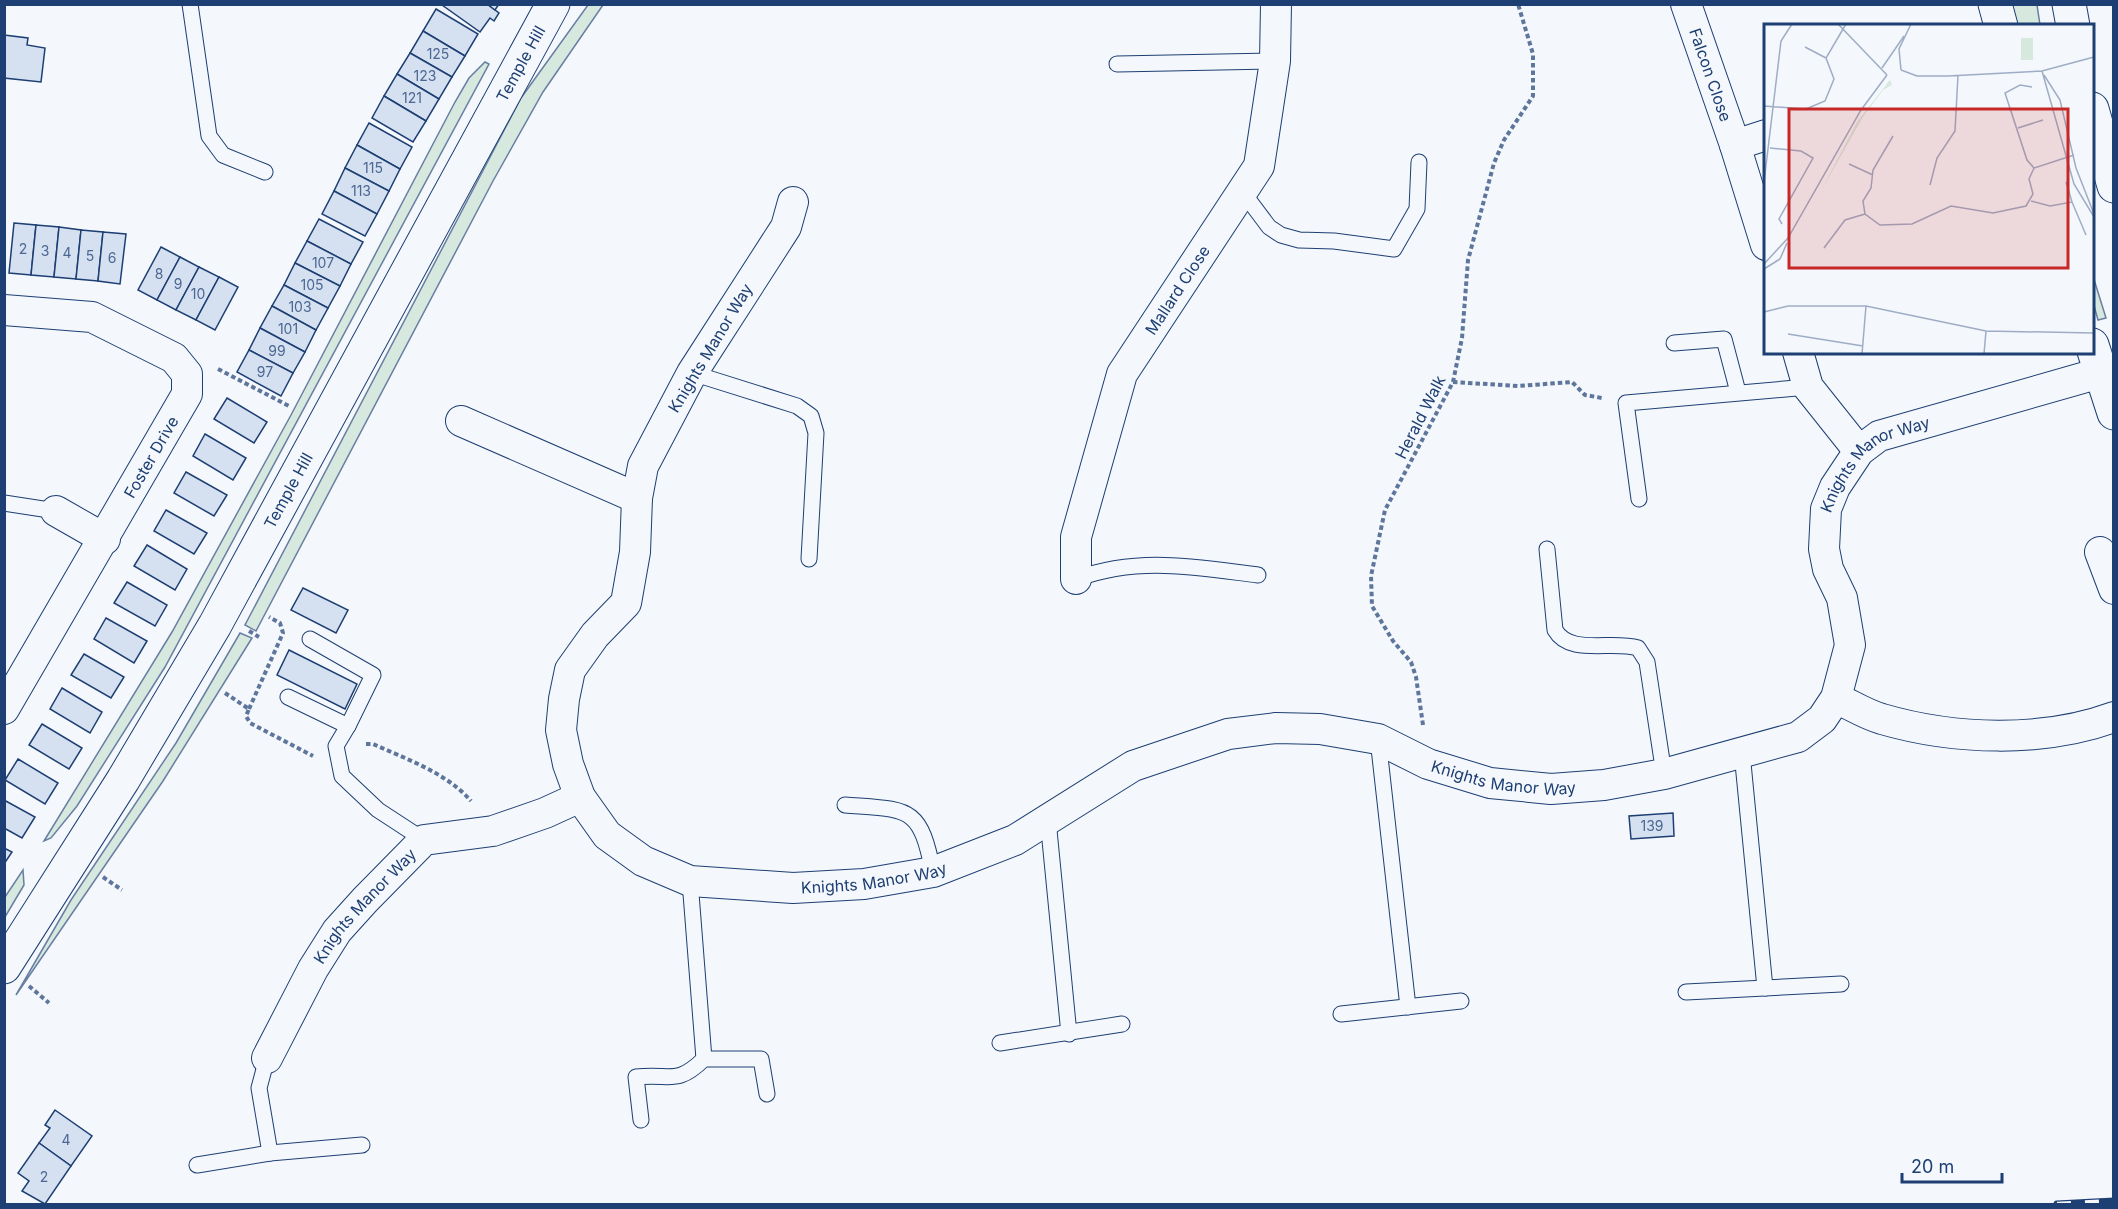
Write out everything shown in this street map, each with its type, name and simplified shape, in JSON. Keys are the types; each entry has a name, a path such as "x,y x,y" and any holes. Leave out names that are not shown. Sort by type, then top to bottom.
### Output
{"street":[{"name":"Temple Hill","path":"4,967 123,780 215,625 553,4"},
{"name":"Mallard Close","path":"1076,579 1076,537 1122,374 1259,166 1275,61 1276,4"},
{"name":"Falcon Close","path":"1686,4 1735,145 1764,239"},
{"path":"1995,4 2000,24"},
{"path":"2069,4 2073,24"},
{"path":"2094,116 2114,186"},
{"path":"1735,145 1764,136"},
{"name":"Knights Manor Way","path":"793,202 786,227 692,373 643,466 637,498 635,552 626,603 596,635 570,670 564,699 561,730 568,764 580,797 607,835 643,861 690,881 793,888 864,884 933,872 1015,840 1133,766 1228,734 1276,728 1320,729 1378,740 1428,764 1490,783 1551,789 1604,785 1664,774 1798,737 1822,719 1836,698 1850,645 1842,597 1828,569 1824,549 1825,525 1826,509 1835,487 1859,451 1879,436 2102,362"},
{"name":"Foster Drive","path":"4,310 92,317 174,358 187,374 187,394 6,705"},
{"path":"1799,354 1808,387 1859,451"},
{"path":"2102,362 2114,413"},
{"path":"461,421 637,498"},
{"path":"57,511 105,538"},
{"path":"2100,552 2114,589"},
{"path":"1836,698 1880,719 1929,730 1951,732 2036,733 2092,725 2114,717"},
{"name":"Knights Manor Way","path":"267,1058 314,969 338,931 364,900 424,840 493,831 545,813 580,797"}],"lane":[{"path":"190,4 210,136 223,154 265,172"},
{"path":"1117,64 1275,61"},
{"path":"1242,191 1269,227 1281,235 1299,240 1334,241 1394,249 1418,209 1419,162"},
{"path":"1674,343 1724,339 1735,373 1738,392"},
{"path":"692,373 798,406 811,416 816,433 809,559"},
{"path":"1639,499 1626,403 1808,387"},
{"path":"4,503 57,511"},
{"path":"1547,549 1555,630 1560,638 1568,644 1622,643 1638,648 1647,662 1664,774"},
{"path":"1076,579 1101,569 1134,564 1166,564 1258,575"},
{"path":"310,639 373,675 336,746 342,776 378,810 424,840"},
{"path":"288,697 348,726"},
{"path":"1378,740 1408,1006"},
{"path":"1742,753 1765,988"},
{"path":"845,805 901,810 915,820 926,837 933,872"},
{"path":"1048,820 1069,1034"},
{"path":"690,881 704,1059"},
{"path":"1686,992 1841,984"},
{"path":"1341,1014 1461,1001"},
{"path":"999,1043 1122,1024"},
{"path":"267,1058 259,1088 270,1154"},
{"path":"641,1119 636,1077 678,1078 688,1074 704,1059 761,1059 767,1094"},
{"path":"197,1165 270,1154 362,1145"}],"path":[{"name":"Herald Walk","path":"1428,764 1416,677 1410,662 1394,642 1372,606 1371,576 1386,510 1453,382 1462,338 1468,260 1488,185 1504,140 1533,96 1533,54 1518,4"},
{"path":"218,369 290,406"},
{"path":"1453,382 1518,386 1572,382 1585,395 1626,403"},
{"path":"269,617 280,622 283,633 246,716 250,723 329,764 339,760 360,743 373,744 416,763 460,789 493,831"},
{"path":"225,693 249,709"},
{"path":"103,877 122,890"},
{"path":"34,990 49,1003"}],"shaded area":[{"path":"588,5 603,5 543,92 493,181 256,631 245,625 521,98"},
{"path":"2008,5 2037,5 2040,24 2015,24"},
{"path":"485,62 489,64 165,667 77,806 51,838 44,841 172,632 291,415 455,102 469,78"},
{"path":"2094,279 2106,318 2098,320 2094,306"},
{"path":"240,633 252,638 163,781 16,995 71,900 176,743"},
{"path":"23,870 24,885 5,917 5,897"}],"building":[{"path":"487,4 499,13 494,21 490,18 480,32 442,5"},
{"path":"487,4 499,4 495,10"},
{"path":"436,9 478,34 465,56 423,31"},
{"path":"423,31 465,56 452,77 410,53"},
{"path":"4,35 28,38 27,45 45,48 41,82 4,78"},
{"path":"410,53 452,77 439,99 397,74"},
{"path":"397,74 439,99 426,121 384,96"},
{"path":"384,96 426,121 413,142 372,118"},
{"path":"369,123 412,147 400,169 357,145"},
{"path":"357,145 400,169 389,191 345,168"},
{"path":"345,168 389,191 377,214 334,191"},
{"path":"334,191 377,214 365,236 322,214"},
{"path":"319,219 363,242 351,264 307,241"},
{"path":"14,223 36,225 31,275 9,273"},
{"path":"36,225 59,227 54,277 31,275"},
{"path":"59,227 81,230 76,279 54,277"},
{"path":"81,230 103,232 98,281 76,279"},
{"path":"103,232 126,234 120,284 98,281"},
{"path":"307,241 351,264 340,286 295,263"},
{"path":"161,247 180,257 157,300 138,290"},
{"path":"180,257 199,267 176,310 157,300"},
{"path":"295,263 340,286 328,308 284,285"},
{"path":"199,267 219,277 196,320 176,310"},
{"path":"219,277 238,287 215,330 196,320"},
{"path":"284,285 328,308 316,330 272,306"},
{"path":"272,306 316,330 305,352 260,328"},
{"path":"260,328 305,352 293,373 249,350"},
{"path":"249,350 293,373 281,396 237,372"},
{"path":"227,398 267,422 254,443 214,419"},
{"path":"205,434 246,458 233,480 193,456"},
{"path":"186,472 227,495 214,516 174,493"},
{"path":"166,510 207,533 194,554 154,531"},
{"path":"147,545 187,569 175,590 134,566"},
{"path":"127,582 167,605 155,626 114,603"},
{"path":"303,588 348,610 336,633 291,610"},
{"path":"106,618 147,641 134,663 94,639"},
{"path":"289,650 357,684 345,709 277,675"},
{"path":"84,654 124,677 111,698 71,675"},
{"path":"62,688 102,712 90,733 50,709"},
{"path":"42,724 82,748 69,769 29,745"},
{"path":"18,759 58,783 45,804 5,780"},
{"path":"4,800 35,817 22,838 4,828"},
{"path":"1673,813 1674,836 1631,839 1629,816"},
{"path":"4,848 12,852 4,864"},
{"path":"55,1110 92,1136 71,1166 39,1143 50,1128 45,1125"},
{"path":"39,1143 71,1166 45,1204 22,1191 29,1181 18,1173"}],"railway":[{"path":"2057,1204 2114,1201"}]}
